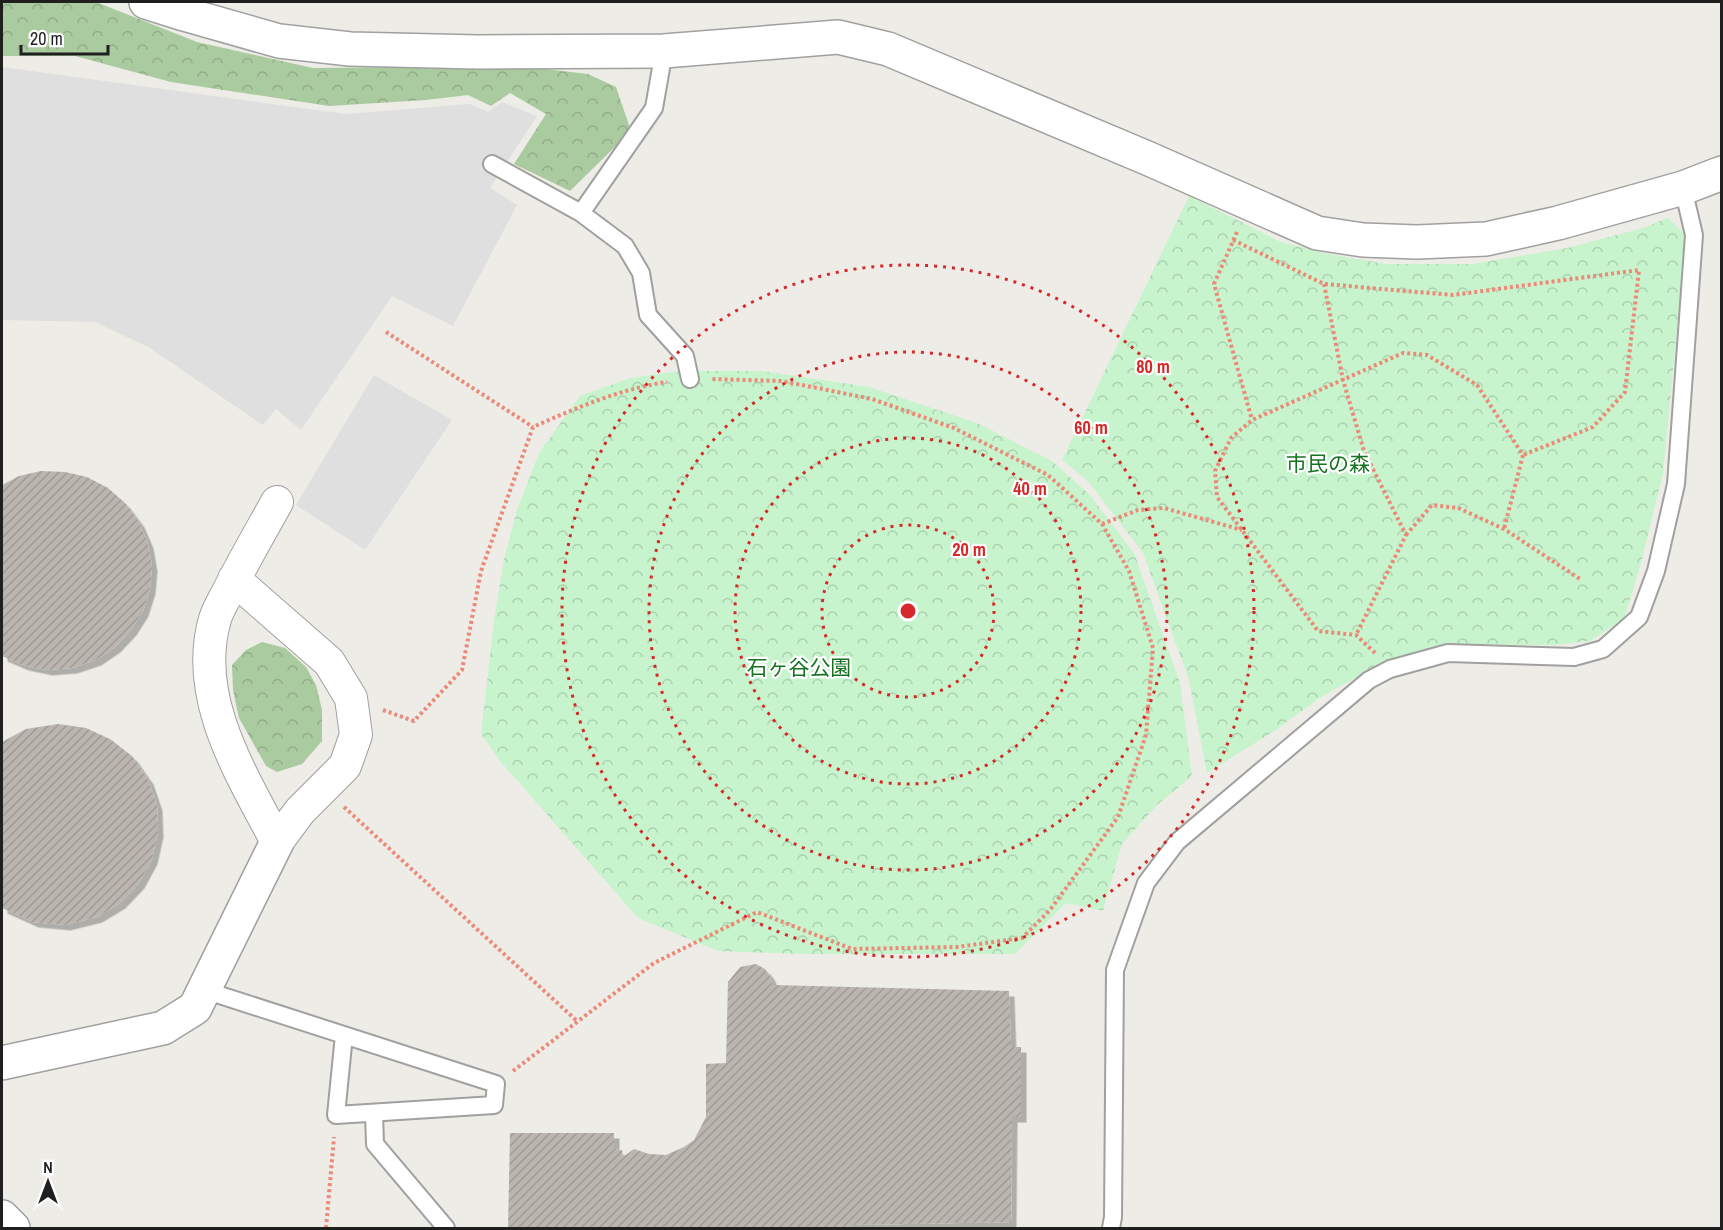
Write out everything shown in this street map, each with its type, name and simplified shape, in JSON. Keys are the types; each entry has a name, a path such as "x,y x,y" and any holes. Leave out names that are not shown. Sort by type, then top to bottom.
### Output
{"street":[{"path":"146,2 279,41 350,49 478,52 664,51 838,37 888,50 1148,158 1317,232 1363,240 1417,242 1486,239 1558,223 1683,188 1722,173"},
{"path":"277,502 215,618 208,661 214,702 230,750 277,842"},
{"path":"2,1063 164,1028 195,1008 277,842 300,811 345,766 356,735 351,698 328,662 234,579"},
{"path":"2,1217 13,1228"}],"lane":[{"path":"581,213 654,108 664,51"},
{"path":"492,164 581,213 625,246 641,273 648,315 685,356 690,379"},
{"path":"1111,1228 1113,1216 1115,970 1146,883 1177,842 1369,680 1390,669 1448,653 1575,657 1603,649 1639,617 1656,571 1676,484 1694,235 1683,188"},
{"path":"204,990 344,1035 496,1084 494,1105 336,1115 344,1035"},
{"path":"374,1113 375,1144 446,1228"}],"path":[{"path":"1249,204 1214,284 1252,420"},
{"path":"1233,240 1324,284 1453,295 1639,270 1625,392 1593,427 1523,455"},
{"path":"1324,284 1343,380 1364,451 1406,536"},
{"path":"386,332 533,427"},
{"path":"1390,669 1356,635 1318,631 1217,497 1215,471 1231,438 1252,420 1403,353 1427,355 1477,385 1523,455 1504,529"},
{"path":"351,698 414,721 462,670 481,571 533,427 591,402 644,386 690,379 782,381 872,399 954,428 1048,475 1102,524 1129,571 1153,648 1146,735 1118,817 1050,910 1022,938 957,947 852,949 757,912 654,963 496,1084"},
{"path":"1356,635 1406,536 1432,505 1458,508 1504,529 1580,579"},
{"path":"1102,524 1138,510 1164,508 1242,531"},
{"path":"322,787 578,1022"},
{"path":"326,1228 336,1115"}],"green space":[{"path":"2,2 96,2 197,42 313,68 519,66 588,74 616,87 631,131 570,191 514,164 546,114 510,93 491,106 468,95 329,106 171,82 75,56 2,56"},
{"name":"市民の森","path":"1189,196 1281,242 1324,253 1386,264 1472,264 1567,248 1643,228 1668,218 1686,235 1663,474 1640,567 1624,619 1590,641 1555,645 1450,644 1398,657 1372,668 1318,699 1276,730 1207,773 1189,680 1143,553 1088,481 1062,460"},
{"name":"石ヶ谷公園","path":"680,371 762,371 869,387 977,423 1052,461 1089,494 1134,553 1180,683 1192,776 1157,805 1122,844 1103,911 1066,903 1015,954 801,954 718,951 638,918 500,761 481,734 494,620 504,559 517,510 539,453 580,396 630,378"},
{"path":"262,642 285,648 306,667 316,685 322,710 322,741 302,764 277,772 266,766 239,718 233,690 232,665 246,650"}],"shaded area":[{"path":"2,67 346,114 470,104 488,112 502,102 537,116 490,188 517,205 453,326 392,296 301,430 276,409 263,425 148,347 95,322 2,320"},
{"path":"374,375 452,420 365,550 296,505"}],"building":[{"path":"41,471 65,472 87,477 108,488 125,503 139,522 148,543 152,566 150,589 143,611 131,630 115,647 96,660 72,668 47,670 23,665 2,656 2,485 19,476"},
{"path":"58,724 86,728 110,739 132,756 148,779 157,805 158,832 152,859 139,883 120,903 97,917 65,925 33,922 2,908 2,742 26,729"},
{"path":"756,964 765,969 773,985 1009,991 1011,1047 1021,1047 1021,1117 1012,1117 1011,1222 850,1225 850,1228 508,1228 510,1133 614,1133 614,1149 622,1150 623,1157 634,1149 649,1154 666,1155 694,1140 706,1117 706,1064 726,1063 728,982 740,967"}]}
